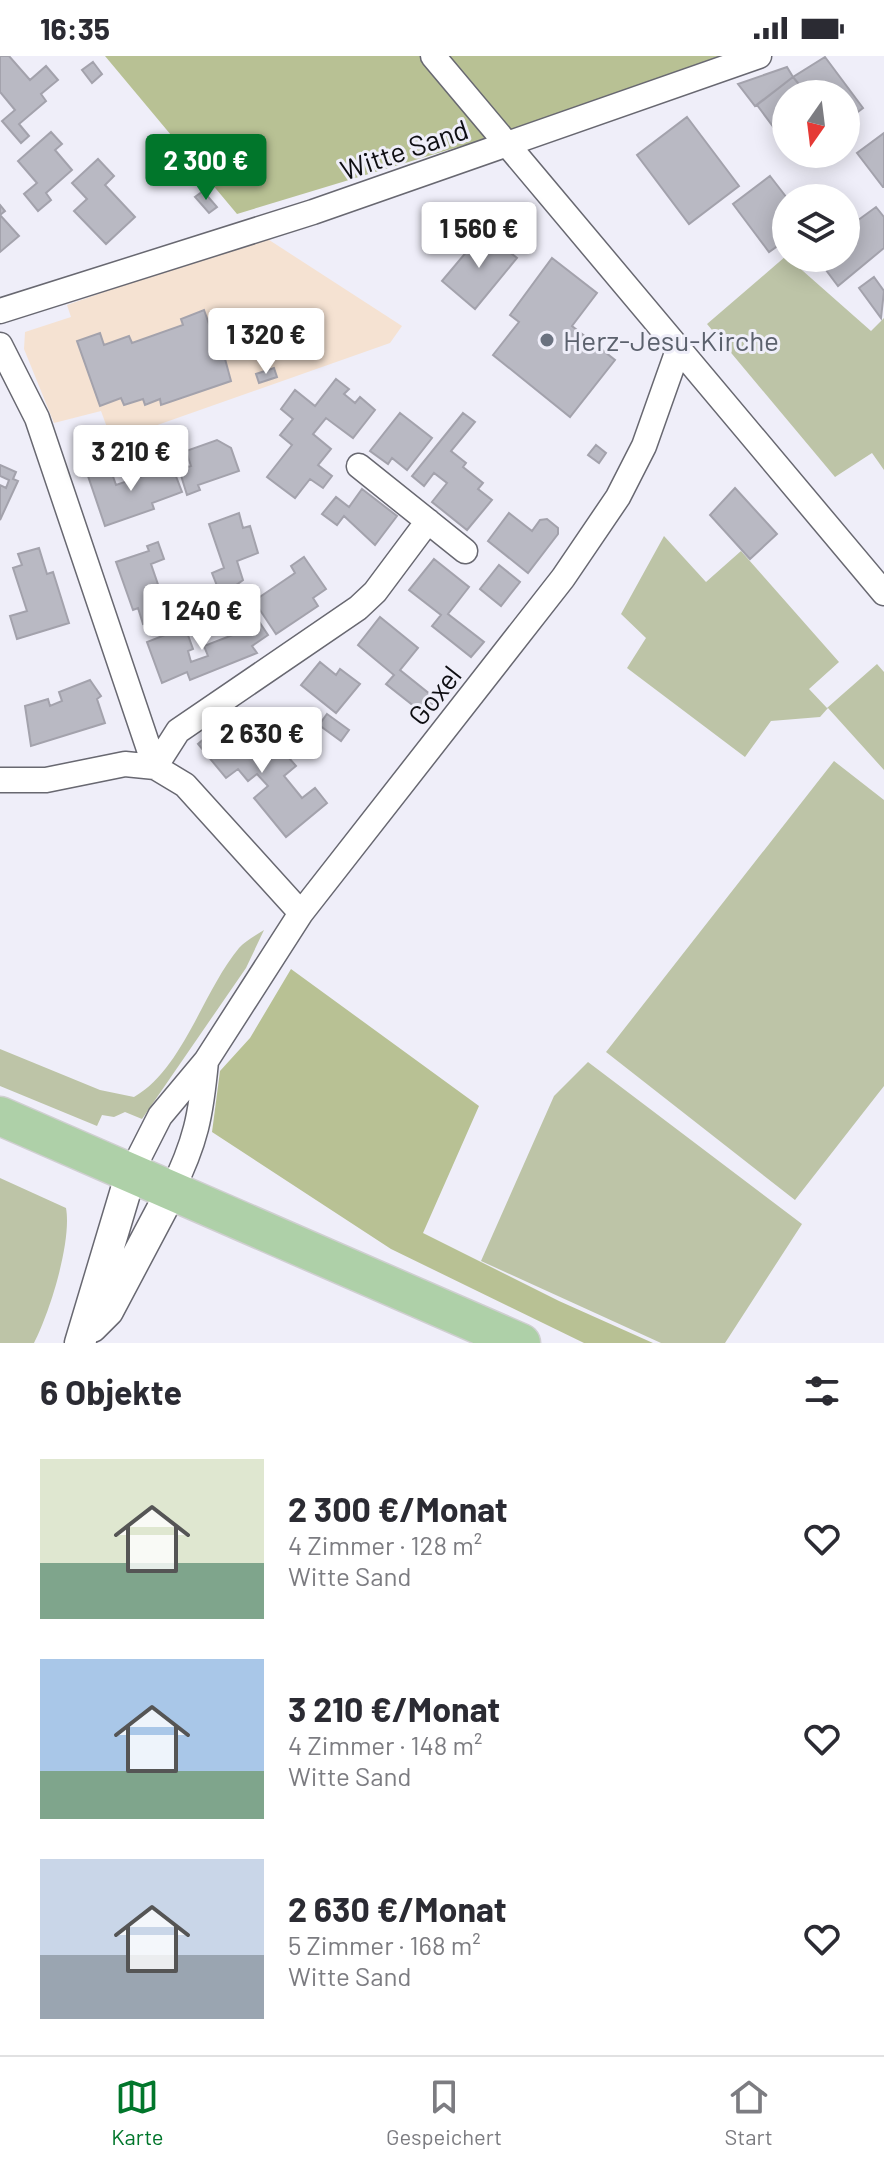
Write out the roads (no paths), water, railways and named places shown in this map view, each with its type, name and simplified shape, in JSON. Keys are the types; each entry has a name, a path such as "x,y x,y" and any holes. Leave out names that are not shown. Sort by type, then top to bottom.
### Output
{"main road":[{"path":"0,1116 521,1343"}],"street":[{"path":"433,56 884,593"},
{"path":"506,145 759,56"},
{"name":"Witte Sand","path":"0,311 269,227 506,145"},
{"path":"0,345 37,418 155,767"},
{"name":"Goxel","path":"131,1173 160,1116 206,1061 301,913 563,578 618,497 644,446 678,350"},
{"path":"359,466 465,551"},
{"path":"155,767 178,731 358,608 375,592 428,521"},
{"path":"0,780 46,780 125,764 155,767 185,785 301,913"},
{"name":"Goxel","path":"171,1192 193,1147 201,1119 206,1061"},
{"path":"81,1340 131,1173"},
{"path":"81,1340 108,1311 171,1192"}],"place":[{"name":"Herz-Jesu-Kirche","path":"547,340"}]}
